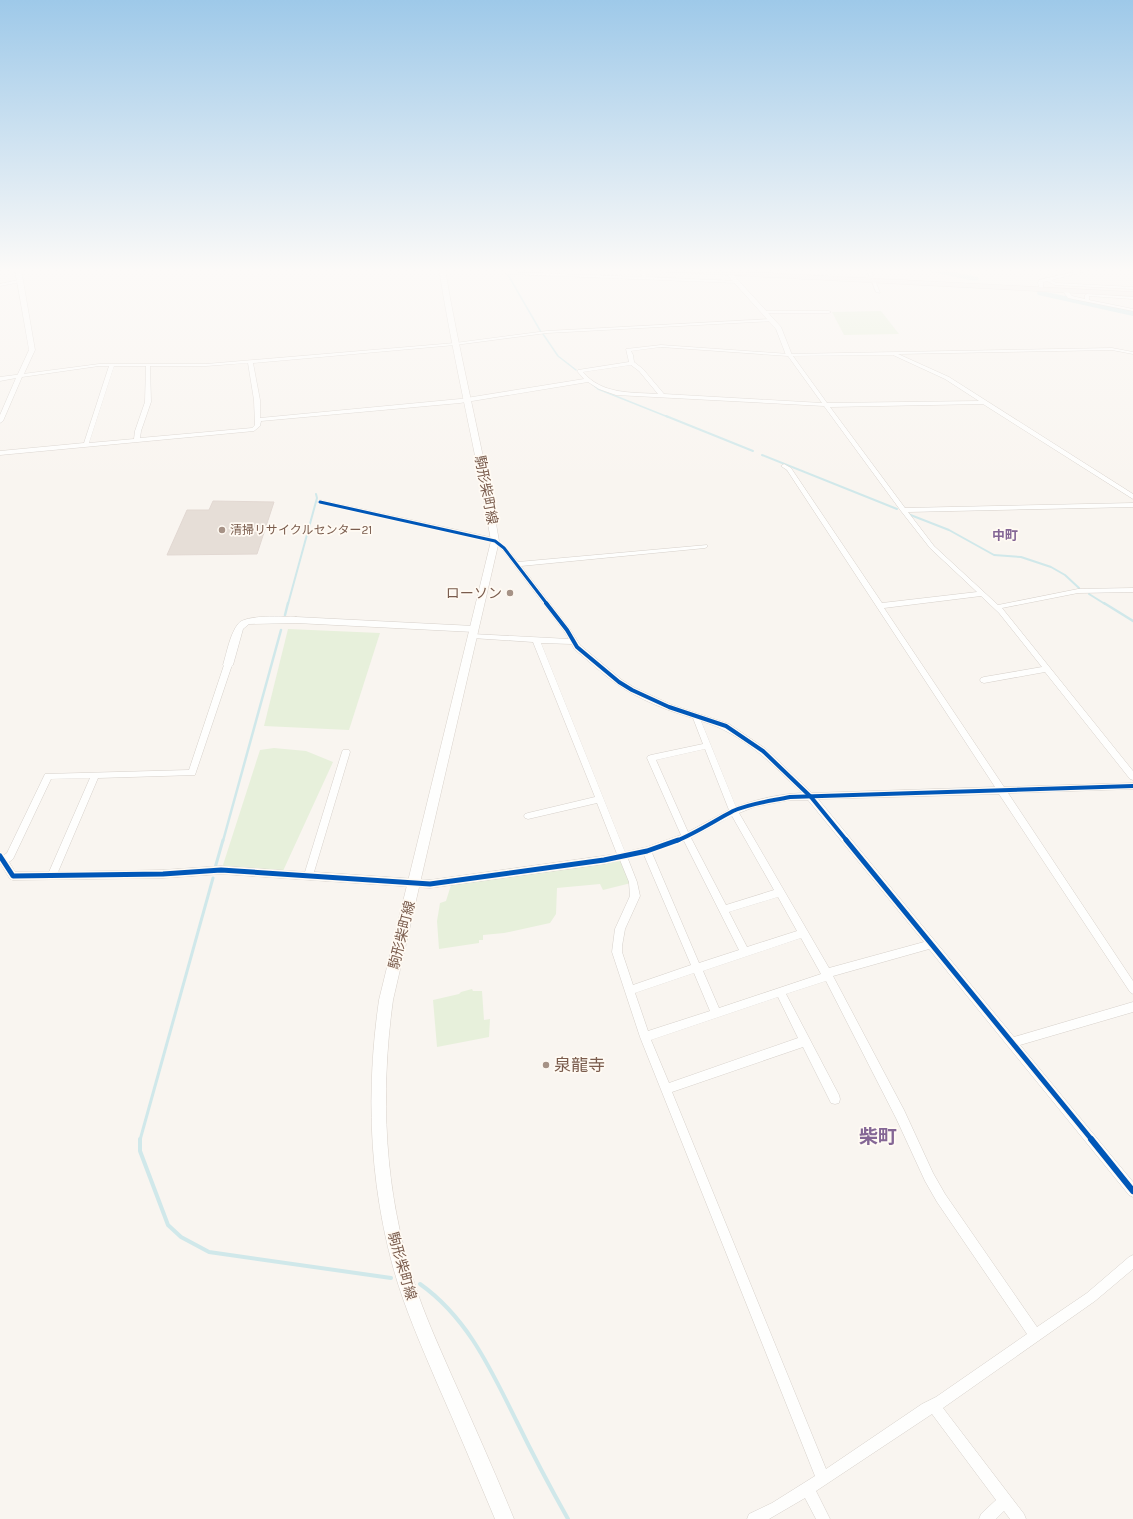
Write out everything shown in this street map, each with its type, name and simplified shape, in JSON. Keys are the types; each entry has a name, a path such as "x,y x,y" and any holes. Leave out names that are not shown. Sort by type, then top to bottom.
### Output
{"main road":[{"name":"駒形柴町線","path":"454,340 488,498 495,541 386,1000 379,1044 378,1126 387,1207 401,1267 429,1345 505,1519"}],"street":[{"path":"0,420 32,350 30,340"},
{"path":"0,379 99,365 206,365 455,344 487,340"},
{"path":"784,340 789,355 932,547 996,607 1133,777"},
{"path":"662,395 641,370 632,363 631,355 628,350 652,346 789,355 1106,349 1133,353"},
{"path":"893,353 944,376 1133,497"},
{"path":"0,452 254,429 258,425 257,400 250,361"},
{"path":"632,363 580,371 588,380 604,389 616,393 826,405 984,402"},
{"path":"86,444 112,365"},
{"path":"138,439 138,431 148,402 148,366"},
{"path":"258,420 467,400 588,380"},
{"path":"784,466 789,469 1133,989"},
{"path":"320,502 495,541 504,548 567,630 573,642 579,649 624,686 669,707 696,717 716,722 755,745 811,797 1133,1191"},
{"path":"903,510 1133,505"},
{"path":"516,564 705,546"},
{"path":"996,607 1078,591 1133,590"},
{"path":"879,606 981,594"},
{"path":"573,642 536,640 473,632 301,623 243,623 239,629 192,773 48,776 10,856 2,859 13,876 163,874 221,870 430,884 623,856 647,851 686,837 734,811 754,804 790,797 1002,792 1133,786"},
{"path":"536,640 633,882 635,893 634,900 620,929 617,946 645,1037 823,1478"},
{"path":"984,680 1047,669"},
{"path":"696,717 734,811 827,975 900,1114 935,1187 1036,1336"},
{"path":"707,746 652,758 686,837 746,952"},
{"path":"308,876 346,752"},
{"path":"52,876 95,775"},
{"path":"528,816 600,799"},
{"path":"647,851 716,1013"},
{"path":"724,910 780,892"},
{"path":"630,990 803,933"},
{"path":"645,1037 827,975 931,944"},
{"path":"780,992 835,1099"},
{"path":"1012,1043 1133,1007"},
{"path":"666,1089 806,1041"},
{"path":"754,1519 808,1490 823,1478 927,1409 934,1406 1091,1297 1133,1261"},
{"path":"934,1406 1018,1519"},
{"path":"808,1490 823,1519"},
{"path":"986,1519 1005,1501"}],"green space":[{"path":"288,629 380,633 349,730 264,726"},
{"path":"274,748 306,751 333,762 283,871 226,868 223,865 260,750"},
{"path":"620,860 622,861 631,883 603,890 600,884 557,888 556,914 550,923 504,933 483,935 483,940 479,940 479,943 439,949 437,921 440,903 446,901 451,885"},
{"path":"472,989 473,991 482,991 484,1020 490,1019 489,1037 437,1047 433,1000 459,994"}],"building":[{"name":"清掃リサイクルセンター21","path":"213,501 274,502 257,554 167,555 187,510 209,510"}],"waterway":[{"path":"547,340 558,356 576,370"},
{"path":"592,384 598,389 668,417"},
{"path":"666,416 753,451"},
{"path":"762,455 897,509"},
{"path":"288,604 317,498 316,494"},
{"path":"908,514 949,530 994,555 1021,557 1051,567 1065,575 1079,588"},
{"path":"1089,594 1105,604"},
{"path":"285,615 288,603"},
{"path":"1104,603 1133,621"},
{"path":"223,841 281,630"},
{"path":"215,868 223,840"},
{"path":"140,1140 213,878"},
{"path":"140,1140 140,1151 168,1225 181,1237 209,1252 391,1278"},
{"path":"420,1284 452,1313 477,1346 498,1383 535,1459 568,1519"}],"cycle path":[{"path":"320,502 495,541 504,548 567,630 577,647 619,682 632,690 669,707 726,726 763,751 811,797 1133,1191"},
{"path":"0,856 13,876 163,874 221,870 430,884 604,860 647,851 686,837 734,811 754,804 790,797 1133,786"}],"place":[{"name":"清掃リサイクルセンター21","path":"222,530"},
{"name":"ローソン","path":"510,593"},
{"name":"泉龍寺","path":"546,1065"}],"district":[{"name":"中町","path":"1005,535"},
{"name":"柴町","path":"878,1137"}]}
